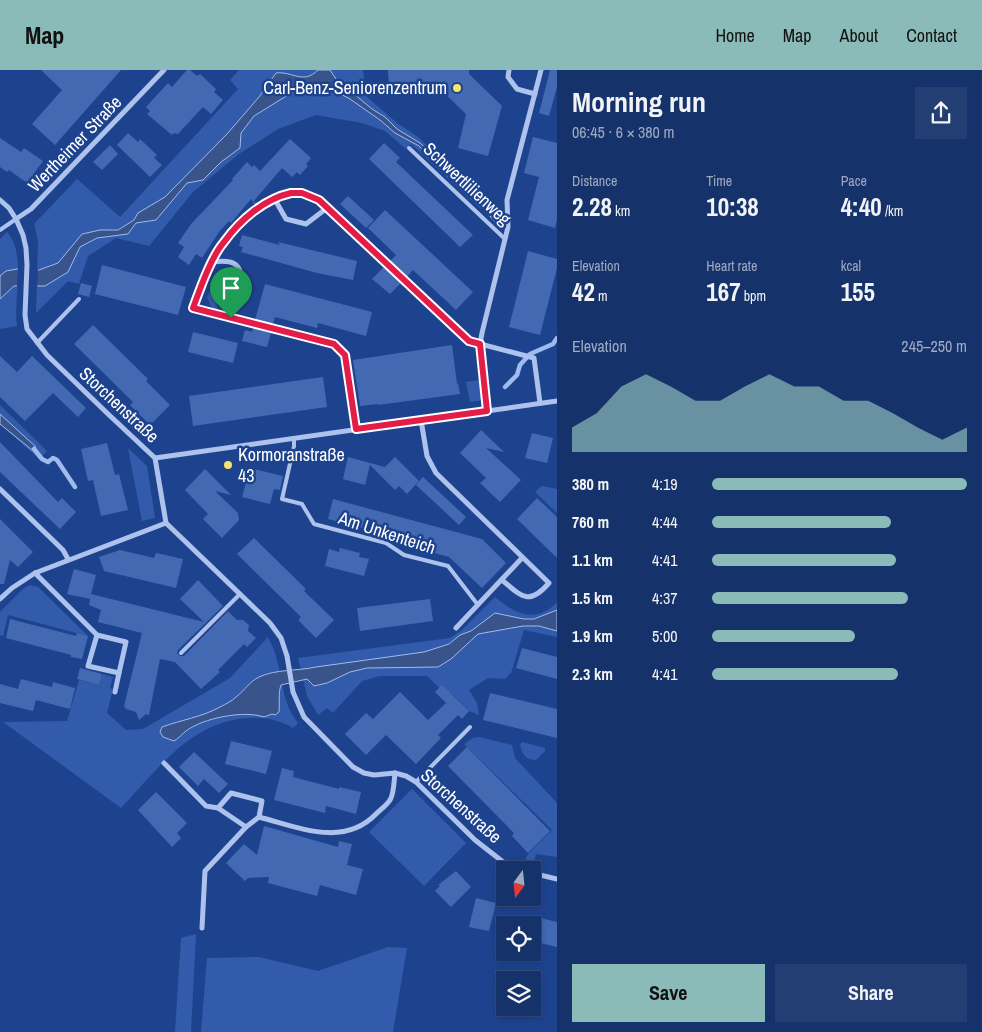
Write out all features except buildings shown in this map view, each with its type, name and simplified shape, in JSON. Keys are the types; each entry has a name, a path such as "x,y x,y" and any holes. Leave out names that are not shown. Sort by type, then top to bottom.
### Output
{"street":[{"name":"Wertheimer Straße","path":"16,219 31,209 164,70"},
{"path":"509,70 508,77 517,89 535,94"},
{"name":"Schwertlilienweg","path":"487,411 480,344 508,227 508,200 541,70"},
{"path":"327,208 306,224 286,219 274,198 291,193 302,193 319,200 469,341 534,358 540,403"},
{"path":"0,200 10,208 16,219"},
{"name":"Storchenstraße","path":"16,219 23,235 27,265 25,315 27,329 37,343 155,458 166,523 270,623 281,638 288,662 292,692 304,717 353,767 364,773 374,775 395,773 406,776 416,782 475,840 502,861"},
{"path":"231,318 241,275 240,267 235,263 224,260 213,262 193,308 231,318 334,344 345,355 356,429"},
{"path":"155,458 557,400"},
{"path":"421,420 426,456 436,473 549,583 539,594 530,598 520,596 502,580"},
{"path":"1,493 63,550 68,559"},
{"path":"0,600 12,588 35,573 166,523"},
{"path":"456,628 522,558"},
{"path":"35,573 97,635 126,642 115,692"},
{"path":"97,635 88,666 119,673"},
{"path":"164,763 206,806 218,808 246,827"},
{"path":"259,817 320,832 336,834 354,830 371,820 391,799 395,773"},
{"path":"202,928 204,872 246,827 259,817 262,802 231,793 218,808"},
{"path":"541,876 557,879"}],"lane":[{"name":"Schwertlilienweg","path":"409,148 505,239"},
{"path":"213,262 223,242 246,218 274,198"},
{"name":"Wertheimer Straße","path":"0,230 16,219"},
{"path":"37,343 78,299"},
{"name":"Am Unkenteich","path":"294,438 294,446 282,498 302,504 314,524 386,543 404,555 448,566 478,605"},
{"path":"181,653 240,594"},
{"path":"416,782 470,727"}],"shaded area":[{"path":"239,70 363,70 367,97 397,123 418,137 486,203 481,209 411,144 406,149 385,131 362,123 316,115 278,129 239,154 193,192 149,246 116,238 88,256 79,284 68,281 36,313 38,241 34,224 77,179 120,217 238,89 230,80"},
{"path":"318,70 330,70 336,79 372,109 385,117 397,129 420,143 485,205 486,209 419,146 395,133 350,99 324,88 310,86 296,90 254,116 241,133 240,148 221,162 203,180 187,183 156,220 136,223 128,234 97,238 80,247 68,272 45,286 14,286 0,299 0,276 6,271 17,269 39,270 58,263 82,234 100,230 118,230 134,220 138,213 165,197 227,134 259,97 276,73 308,77"},
{"path":"7,232 13,241 18,264 17,326 0,329 0,239"},
{"path":"221,269 231,271 232,275 223,273 216,303 218,310 212,308 207,297"},
{"path":"480,380 484,400 470,402 466,382"},
{"path":"0,405 47,451 39,459 0,424"},
{"path":"0,414 36,447 32,450 0,424"},
{"path":"128,448 147,466 155,518 142,521"},
{"path":"542,486 557,489 557,513 535,492"},
{"path":"30,585 38,587 88,636 8,615 3,636 0,635 0,612 24,588"},
{"path":"495,597 517,612 533,615 549,609 557,602 557,637 524,630 511,673 505,679 488,678 469,690 477,703 479,715 469,711 453,695 448,696 427,676 380,676 362,681 333,713 327,708 318,715 307,696 298,658 450,638 462,630"},
{"path":"557,610 557,631 539,626 523,626 478,634 451,659 438,667 367,668 350,672 327,683 314,686 307,679 281,685 279,712 275,715 272,714 264,717 246,714 224,716 193,726 174,741 163,737 160,732 162,727 227,704 252,681 266,674 424,652 449,644 460,635 471,631 495,613 524,619 534,619"},
{"path":"268,637 276,656 286,699 298,723 293,728 272,720 249,718 228,721 210,728 177,749 121,808 3,722 67,721 79,680 99,685 102,674 113,677 110,688 113,689 107,713 126,730 143,729 230,678"},
{"path":"479,737 512,745 515,758 557,803 557,857 536,854 534,861 525,859 552,830 464,744 473,738"},
{"path":"522,742 545,748 545,751 536,760 530,759 522,751 520,745"},
{"path":"412,789 466,843 424,886 369,832"},
{"path":"196,934 191,1032 175,1032 181,938"},
{"path":"388,947 407,948 393,1032 201,1032 207,958 259,957 318,971"}],"pier":[{"path":"18,267 38,268 37,289 17,288"}],"waterway":[{"path":"486,209 501,226"},
{"path":"505,387 517,375 520,365 530,354 553,344 557,338"},
{"path":"34,449 42,459 48,462 53,458 57,460 75,487"}],"place":[{"name":"Carl-Benz-Seniorenzentrum","path":"457,88"},
{"name":"Kormoranstraße 43","path":"228,465"}],"route":[{"path":"291,193 302,193 311,196 319,200 469,341 480,344 487,411 356,429 345,355 334,344 231,318 193,308 198,292 223,242 246,218 266,202 291,193"}]}
